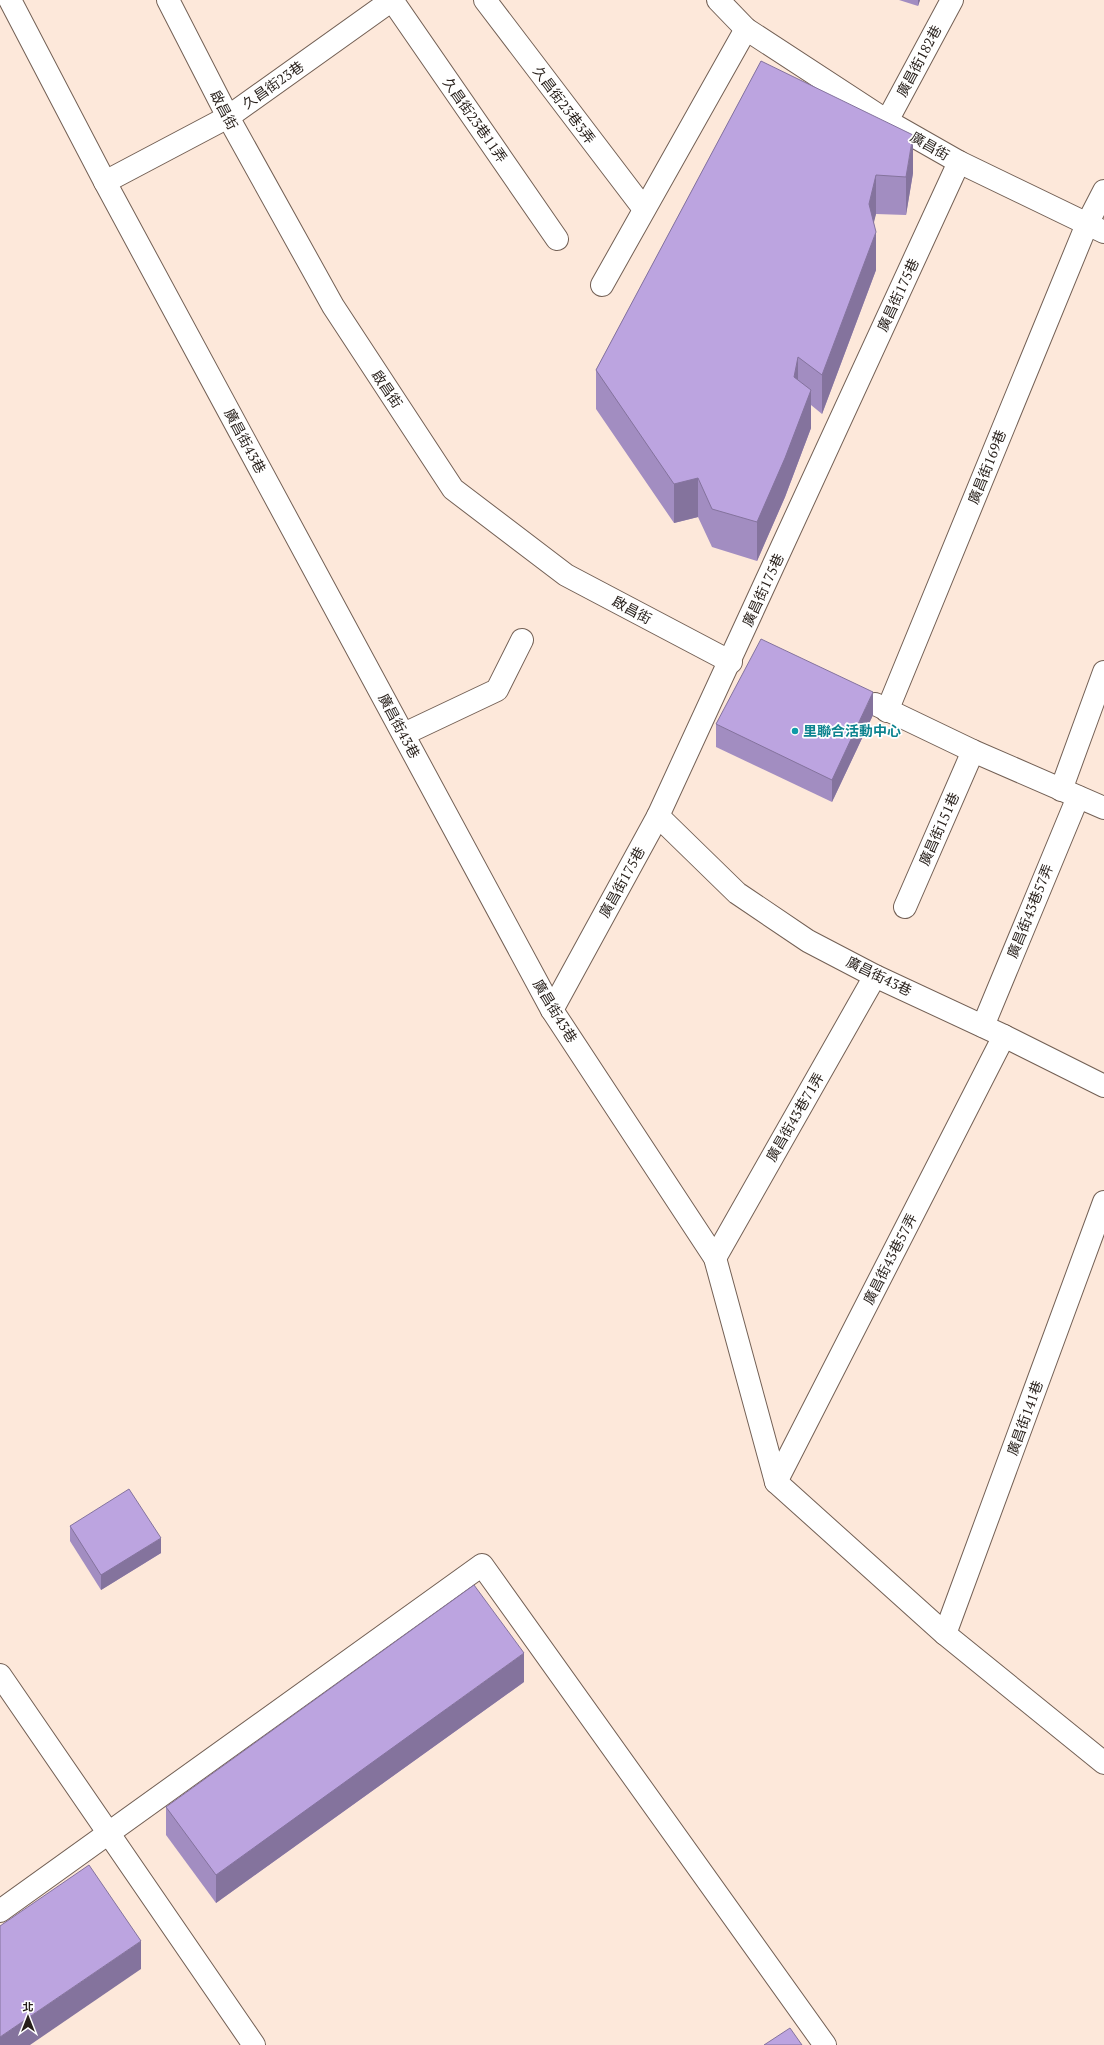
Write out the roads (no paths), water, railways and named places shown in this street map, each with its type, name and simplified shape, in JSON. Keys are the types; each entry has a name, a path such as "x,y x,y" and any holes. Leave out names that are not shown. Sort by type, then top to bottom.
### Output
{"street":[{"name":"廣昌街43巷","path":"10,0 106,182 552,1010 715,1258 776,1482"},
{"name":"啟昌街","path":"168,0 228,117 332,306 453,489 566,575 731,662"},
{"name":"久昌街23巷","path":"106,182 228,117 392,0"},
{"name":"久昌街23巷11弄","path":"392,0 557,239"},
{"name":"久昌街23巷3弄","path":"485,0 644,209"},
{"name":"廣昌街","path":"718,0 746,29 887,121 959,162 1096,228"},
{"name":"廣昌街182巷","path":"887,121 952,0"},
{"path":"602,285 746,29"},
{"name":"廣昌街175巷","path":"552,1010 658,816 731,662 752,634 959,162"},
{"name":"廣昌街169巷","path":"887,711 1096,228 1104,191"},
{"path":"404,734 497,690 522,640"},
{"path":"1069,793 1104,672"},
{"path":"860,696 887,711 973,751 1104,808"},
{"name":"廣昌街151巷","path":"905,907 973,751"},
{"name":"廣昌街43巷57弄","path":"983,1026 1069,793"},
{"name":"廣昌街43巷","path":"658,816 738,893 808,941 875,976 1004,1036 1104,1086"},
{"name":"廣昌街43巷71弄","path":"715,1258 875,976"},
{"name":"廣昌街43巷57弄","path":"776,1482 1004,1036"},
{"name":"廣昌街141巷","path":"945,1634 1104,1202"},
{"path":"776,1482 945,1634 1104,1763"},
{"path":"0,1911 482,1565 824,2045"},
{"path":"0,1675 254,2045"}],"place":[{"name":"里聯合活動中心","path":"795,731"}]}
